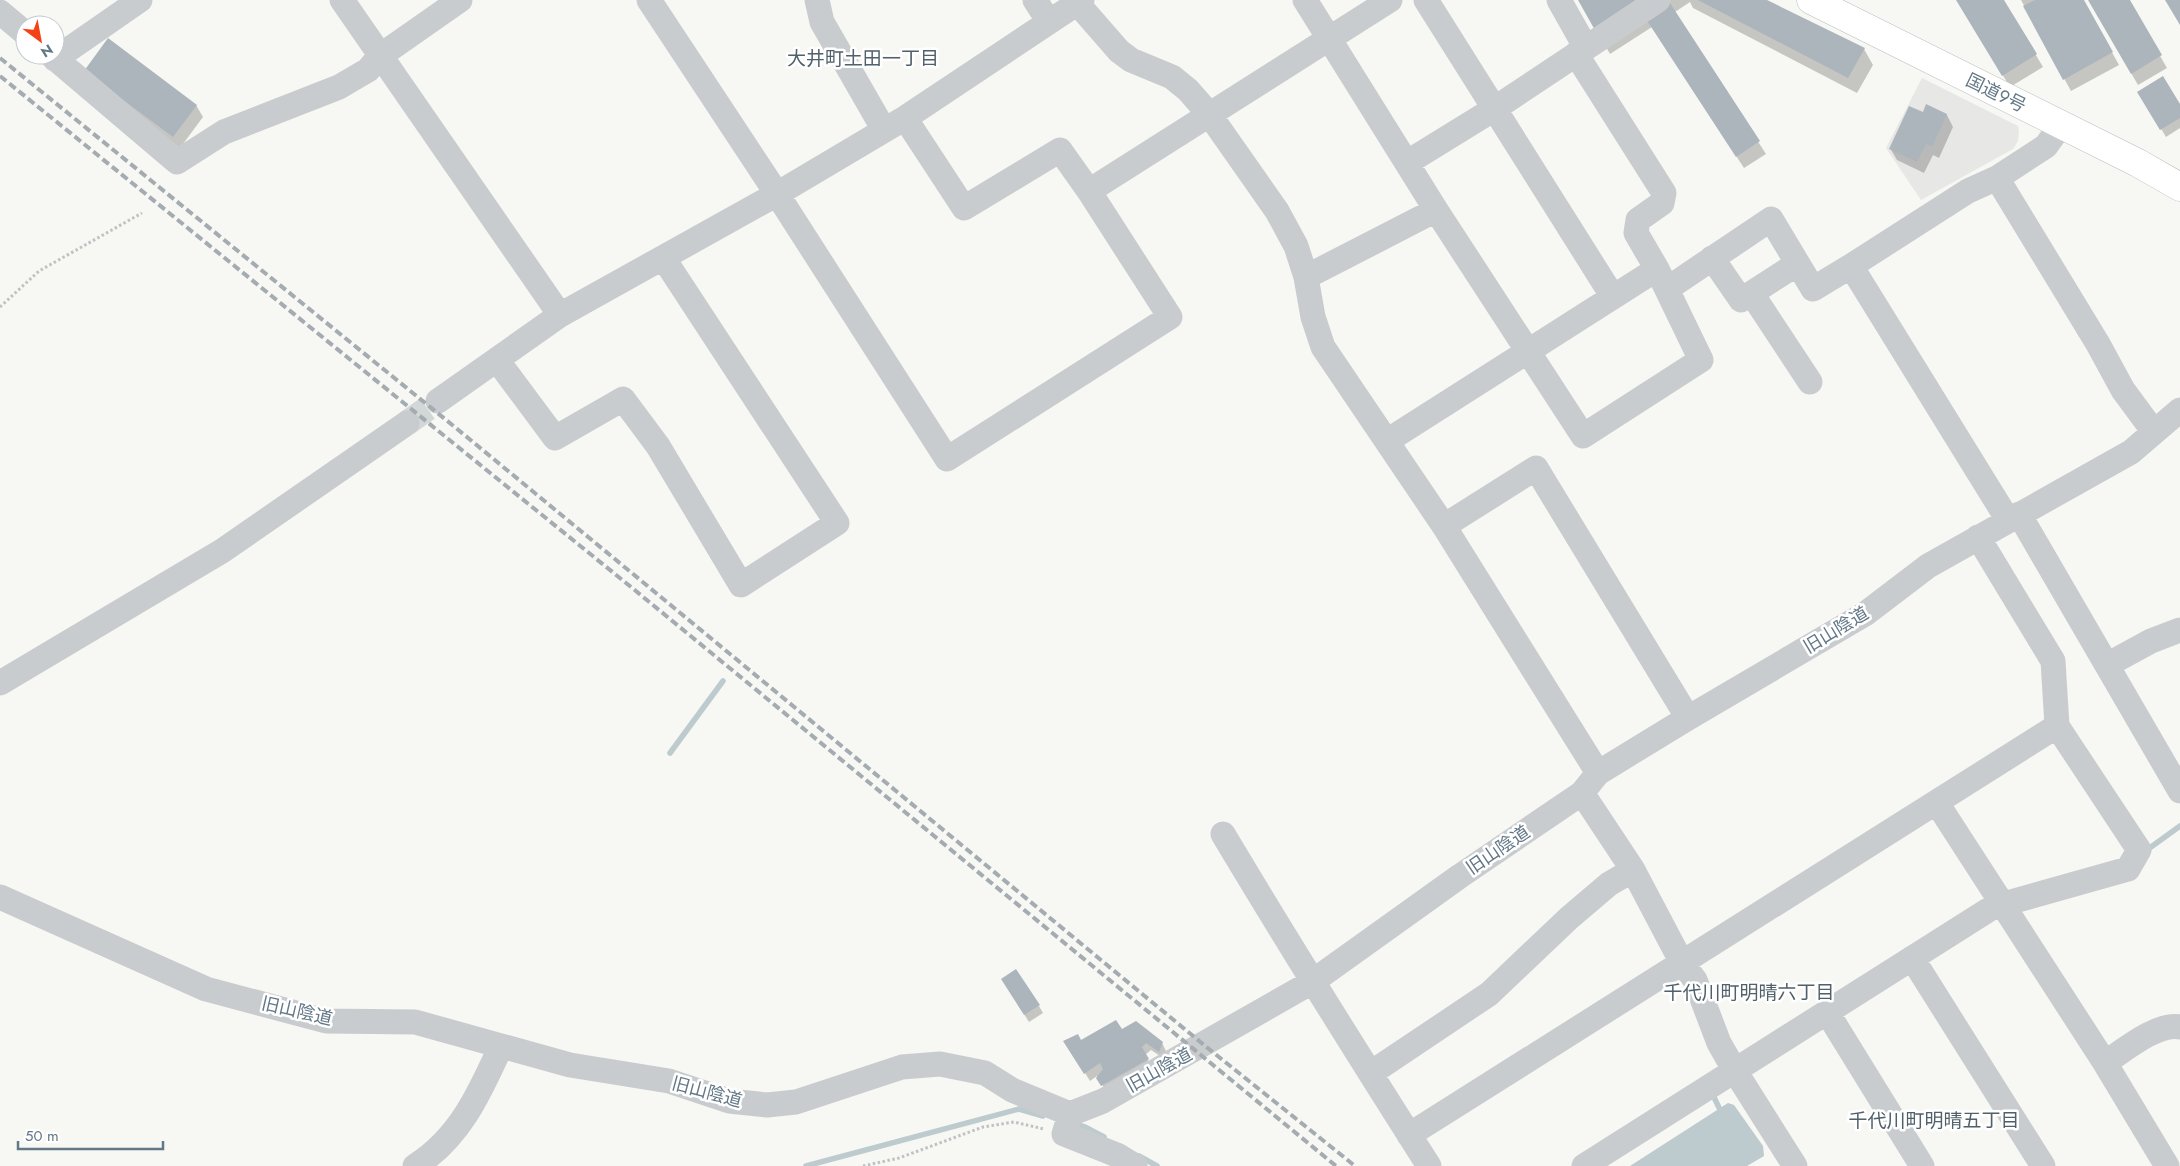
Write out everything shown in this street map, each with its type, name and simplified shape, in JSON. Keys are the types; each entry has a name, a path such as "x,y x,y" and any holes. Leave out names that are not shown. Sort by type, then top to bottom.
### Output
{"highway":[{"name":"国道9号","path":"1811,0 2138,164 2180,187"}],"street":[{"path":"65,49 140,0"},
{"path":"342,0 560,315"},
{"path":"63,65 178,162 224,132 339,87 368,70 380,56 460,0"},
{"path":"649,0 778,194 947,459 1170,317 1089,191 1060,150 964,208 895,124 822,22 817,0"},
{"path":"1035,0 1049,22"},
{"path":"1305,0 1408,162 1436,210 1583,436 1702,360 1662,279 1636,233 1638,220 1662,203 1664,193 1581,51 1559,0"},
{"path":"1089,191 1390,0"},
{"path":"1426,0 1613,297"},
{"path":"1408,162 1494,109 1658,0"},
{"path":"438,402 560,315 664,259 895,124 1080,2 1119,51 1131,60 1172,77 1188,90 1209,114 1277,212 1296,246 1306,277 1313,317 1323,347 1444,526 1598,774"},
{"path":"0,12 15,25"},
{"path":"1387,441 1613,297 1712,258 1771,219 1813,289 1968,192 1997,178 2046,146 2061,125"},
{"path":"1997,178 2098,344 2123,390 2154,432"},
{"path":"1306,277 1436,210"},
{"path":"1712,258 1741,300 1797,264"},
{"path":"498,360 555,438 623,399 658,446 740,585 838,523 664,259"},
{"path":"1851,266 2108,665 2180,791"},
{"path":"1752,294 1810,382"},
{"name":"旧山陰道","path":"0,897 206,989 326,1021 416,1022 570,1065 669,1081 730,1101 767,1105 796,1102 902,1067 940,1064 985,1073 1067,1124 1103,1101 1312,982 1460,876 1582,793 1598,774 1688,718 1865,614 1928,566 2131,452 2180,410"},
{"path":"0,683 222,551 408,423"},
{"path":"1444,526 1536,468 1688,718"},
{"path":"1584,1166 1993,906 2128,869 2139,850 2057,726 2053,661 1978,537"},
{"path":"2108,665 2151,641 2180,630"},
{"path":"1409,1135 2057,726"},
{"path":"1582,793 1633,870 1682,963 1695,980 1720,1042 1790,1164"},
{"path":"1937,803 2105,1063 2167,1166"},
{"path":"1223,834 1312,982 1429,1166"},
{"path":"1371,1073 1489,994 1569,918 1609,884 1633,870"},
{"path":"1912,958 2043,1166"},
{"path":"1827,1012 1922,1166"},
{"path":"2105,1063 2156,1030 2173,1025 2180,1026"},
{"path":"415,1166 429,1157 449,1139 475,1102 501,1046"},
{"path":"1067,1124 1135,1166"}],"path":[{"path":"0,307 39,271 142,213"},
{"path":"863,1166 899,1158 983,1127 1014,1122 1067,1124"}],"shaded area":[{"path":"1922,78 2018,126 2019,131 2018,141 2013,149 1921,200 1886,148"},
{"path":"1728,1103 1734,1105 1763,1146 1764,1156 1747,1166 1630,1166"}],"building":[{"path":"1578,0 1645,0 1596,32"},
{"path":"1668,0 1760,141 1736,157 1644,16"},
{"path":"1698,0 1767,0 1865,48 1848,78"},
{"path":"1956,0 2004,0 2037,54 2002,76"},
{"path":"2035,0 2084,0 2113,52 2063,80 2023,6"},
{"path":"2088,0 2130,0 2162,55 2131,74"},
{"path":"2165,0 2180,0 2180,25"},
{"path":"108,38 197,105 173,137 84,71"},
{"path":"2163,76 2180,104 2180,118 2160,130 2137,92"},
{"path":"1926,104 1947,114 1932,147 1926,144 1917,162 1889,149 1909,106 1923,112"},
{"path":"1016,969 1040,1005 1024,1015 1001,979"},
{"path":"1116,1020 1122,1029 1136,1021 1163,1042 1159,1052 1146,1043 1142,1047 1149,1059 1101,1086 1096,1078 1103,1069 1100,1063 1084,1074 1063,1041 1078,1034 1081,1040"}],"waterway":[{"path":"670,753 723,681"},
{"path":"2151,847 2180,826"},
{"path":"1712,1093 1722,1114"},
{"path":"806,1166 1019,1109 1043,1116"},
{"path":"1074,1124 1085,1127 1104,1137"},
{"path":"1139,1156 1157,1166"}],"tunnel":[{"path":"407,423 438,401"}],"railway":[{"path":"0,58 456,428 1204,1045 1355,1166"},
{"path":"0,76 631,587 1336,1166"}],"district":[{"name":"大井町土田一丁目","path":"863,58"},
{"name":"千代川町明晴六丁目","path":"1749,992"},
{"name":"千代川町明晴五丁目","path":"1934,1120"}]}
